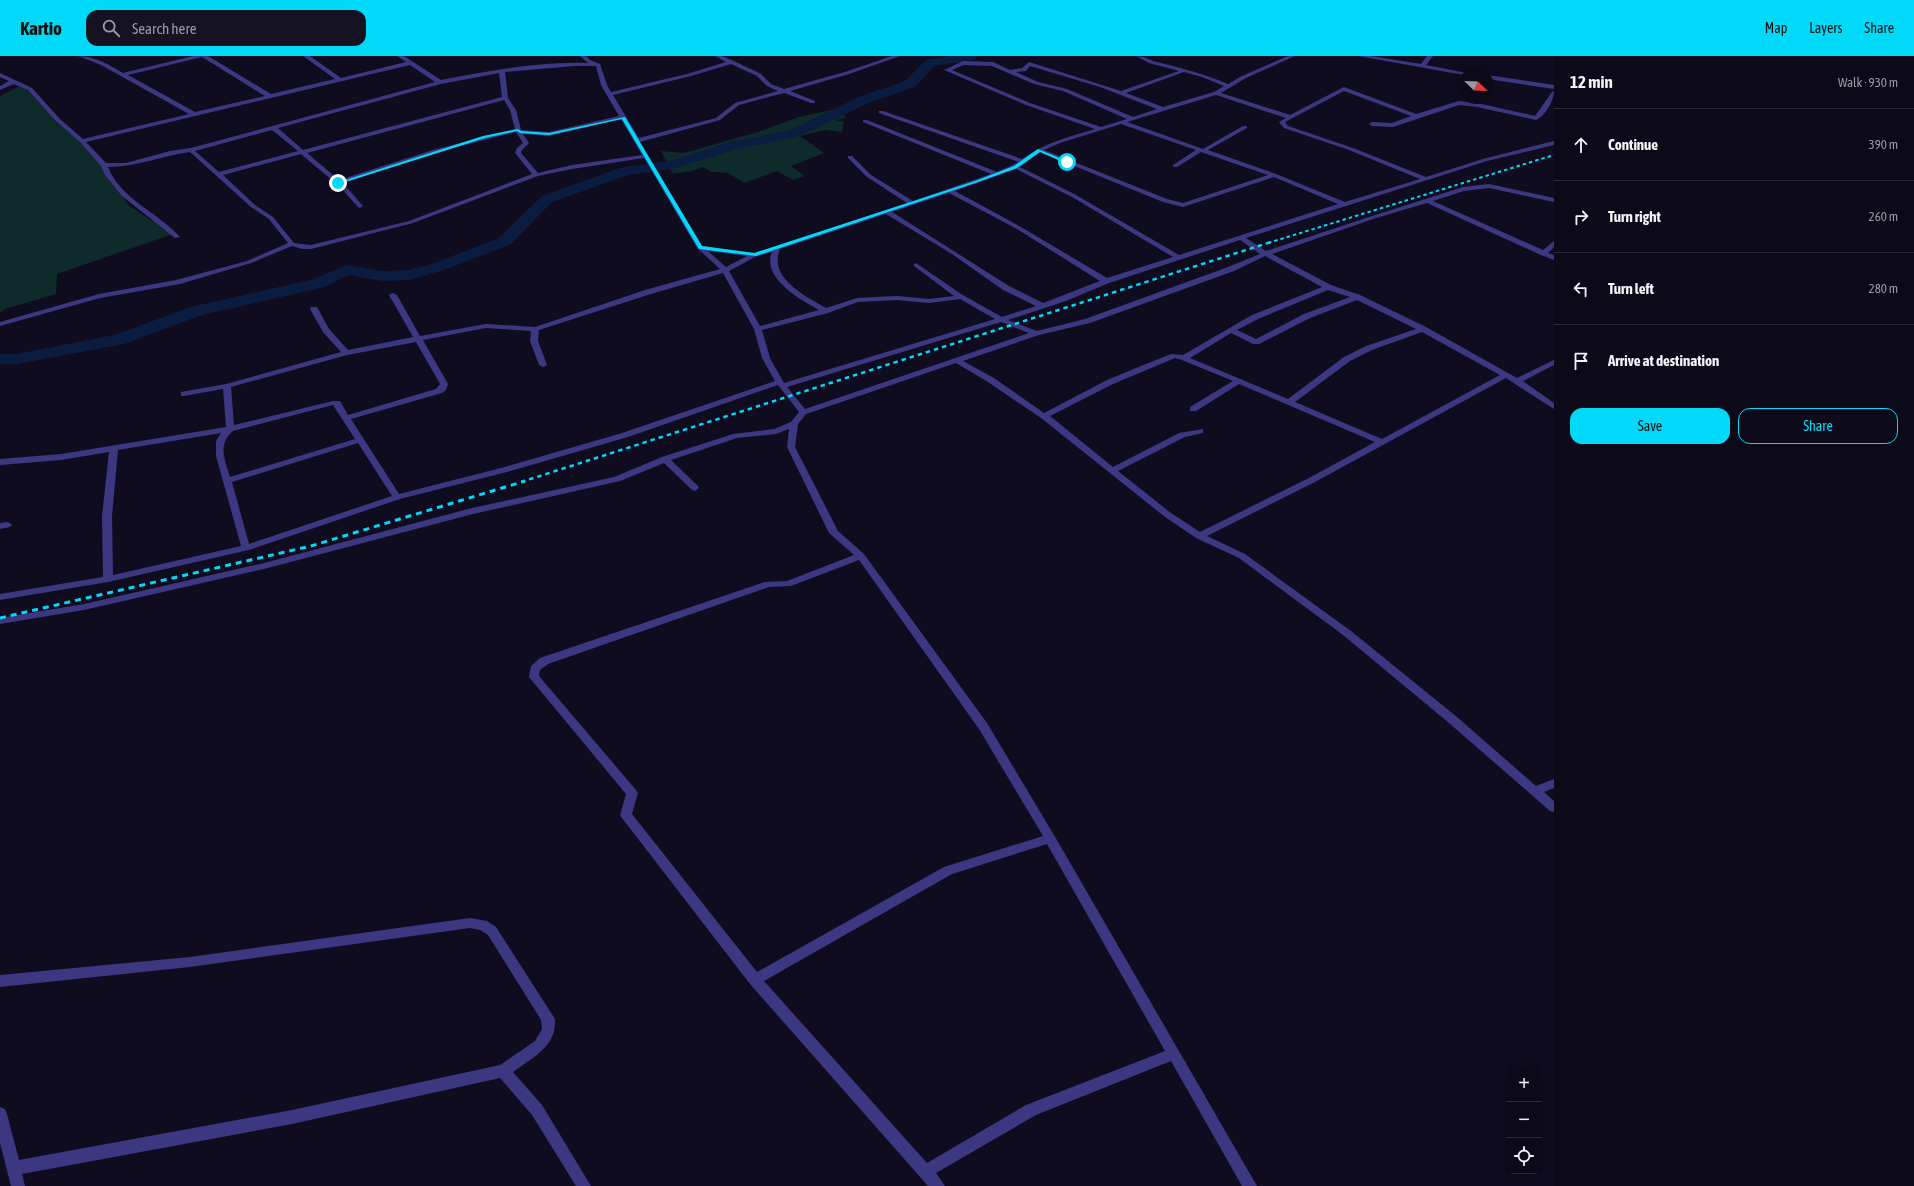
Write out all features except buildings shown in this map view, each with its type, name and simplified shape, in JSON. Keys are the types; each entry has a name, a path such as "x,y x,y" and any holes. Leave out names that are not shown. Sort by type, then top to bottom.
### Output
{"street":[{"path":"84,56 103,64 194,114"},
{"path":"122,75 200,56"},
{"path":"204,56 270,96"},
{"path":"306,56 340,79"},
{"path":"400,56 440,82"},
{"path":"574,64 583,56 588,61 598,66 604,85 636,141 653,167 700,248 725,270 758,329 766,358 781,384 803,412"},
{"path":"718,56 759,74 769,85 813,102"},
{"path":"636,141 718,119 731,107 737,104 847,73 897,56"},
{"path":"1139,56 1151,62 1182,72 1204,76 1228,86"},
{"path":"184,394 227,386 346,353 486,326 535,329 648,292 725,270 754,255 950,191 1016,167 1039,150 1099,128 1216,93 1244,77 1292,56"},
{"path":"1361,56 1458,72"},
{"path":"1423,66 1430,56"},
{"path":"609,94 682,77 732,62"},
{"path":"82,141 410,63"},
{"path":"1099,128 1028,104 947,70 962,63 993,64 1042,85 1065,90 1133,119"},
{"path":"104,165 126,165 170,153 191,150 440,82 489,72 502,72 574,64 598,66"},
{"path":"1008,71 1024,70 1029,64 1121,93 1162,109"},
{"path":"502,72 505,98 513,110 519,131 526,143"},
{"path":"1121,93 1182,72"},
{"path":"0,75 30,89 41,99 58,120 82,141 104,165 105,172 118,190 177,237"},
{"path":"1494,78 1554,87"},
{"path":"0,88 15,81"},
{"path":"1416,116 1344,90 1282,122 1286,127 1375,158 1426,179"},
{"path":"1216,93 1290,118"},
{"path":"1372,124 1393,125 1416,116 1459,103 1536,118 1539,116 1554,93"},
{"path":"220,174 303,154 380,131 426,121 505,98"},
{"path":"881,112 1024,162"},
{"path":"536,175 518,153 519,149 526,143 549,134 623,118"},
{"path":"864,121 997,174"},
{"path":"1120,122 1274,175 1346,205"},
{"path":"274,127 303,154 338,183 360,206"},
{"path":"1175,166 1245,127"},
{"path":"338,183 456,145 519,131 549,134"},
{"path":"0,597 108,579 246,548 396,497 504,470 625,435 781,384 1000,320 1042,306 1106,281 1242,237 1485,160 1554,143"},
{"path":"191,150 220,174 253,206 271,218 292,244 302,247 311,247 411,222 536,175 602,162 645,156"},
{"path":"1039,150 1165,201 1183,205 1274,175"},
{"path":"850,157 869,176 913,204"},
{"path":"1016,167 1074,196 1179,258"},
{"path":"1250,1186 1050,838 983,726 861,556 834,533 791,447 794,424 803,412 1037,333 1087,321 1374,217 1463,189 1483,186 1501,188 1554,200"},
{"path":"950,191 1019,228 1106,281"},
{"path":"1427,201 1554,258"},
{"path":"888,212 954,253 1006,288 1042,306"},
{"path":"1242,237 1248,244 1328,287 1357,297 1423,329 1518,381 1554,407"},
{"path":"1543,254 1554,243"},
{"path":"0,324 99,296 177,282 249,262 292,244"},
{"path":"700,248 754,255"},
{"path":"777,248 773,260 776,272 794,291 824,311"},
{"path":"916,265 972,305 1012,326 1037,333"},
{"path":"1184,358 1230,330 1269,311 1328,287"},
{"path":"346,418 438,391 443,388 444,384 393,295"},
{"path":"758,329 824,311 857,300 870,298 897,298 929,301 961,297"},
{"path":"1230,330 1256,342 1307,316 1357,297"},
{"path":"314,309 326,330 346,353"},
{"path":"535,329 534,342 543,365"},
{"path":"1290,402 1347,359 1369,348 1423,329"},
{"path":"1044,416 1110,382 1174,356 1184,358 1382,442"},
{"path":"956,360 991,380 1044,416 1168,515 1199,536 1242,556 1347,634 1453,720 1554,808"},
{"path":"1518,381 1554,362"},
{"path":"1199,536 1312,480 1505,375"},
{"path":"1193,409 1239,381"},
{"path":"227,386 230,429"},
{"path":"0,462 61,457 230,429 338,403 396,497"},
{"path":"0,621 84,607 264,566 472,511 617,479 665,459 736,436 776,431 794,424"},
{"path":"230,429 222,436 219,442 220,456 226,482 246,548"},
{"path":"1112,471 1182,435 1200,431"},
{"path":"226,482 360,440"},
{"path":"108,579 107,516 114,448"},
{"path":"665,459 695,488"},
{"path":"861,556 788,584 768,584 544,661 535,668 534,677 632,793 626,815 755,980 938,1186"},
{"path":"1536,791 1554,784"},
{"path":"755,980 948,870 1050,838"},
{"path":"0,981 190,962 470,923 483,925 492,931 548,1019 549,1030 540,1045 503,1071 292,1118 14,1168"},
{"path":"926,1171 1031,1110 1173,1054"},
{"path":"503,1071 537,1110 584,1186"},
{"path":"0,1114 18,1186"}],"green space":[{"path":"22,85 104,165 128,205 173,234 57,274 56,294 5,309 0,313 0,96"},
{"path":"840,108 846,118 835,120 844,122 842,132 825,130 800,136 824,153 791,166 805,176 793,180 777,171 744,183 728,173 712,172 703,167 673,174 661,151 684,153 758,132 799,117"}],"waterway":[{"path":"0,359 17,359 118,340 197,311 319,283 346,270 382,276 409,275 438,267 505,241 547,199 625,171 676,164 734,145 792,134 866,99 910,84 930,63 973,56"}],"railway":[{"path":"1268,243 1554,155"},
{"path":"521,482 1271,242"},
{"path":"0,618 311,546 525,481"}],"route":[{"path":"338,183 393,164 484,137 518,130 520,132 549,134 623,118 700,248 754,255 913,204 976,182 1016,167 1039,150 1067,162"}]}
